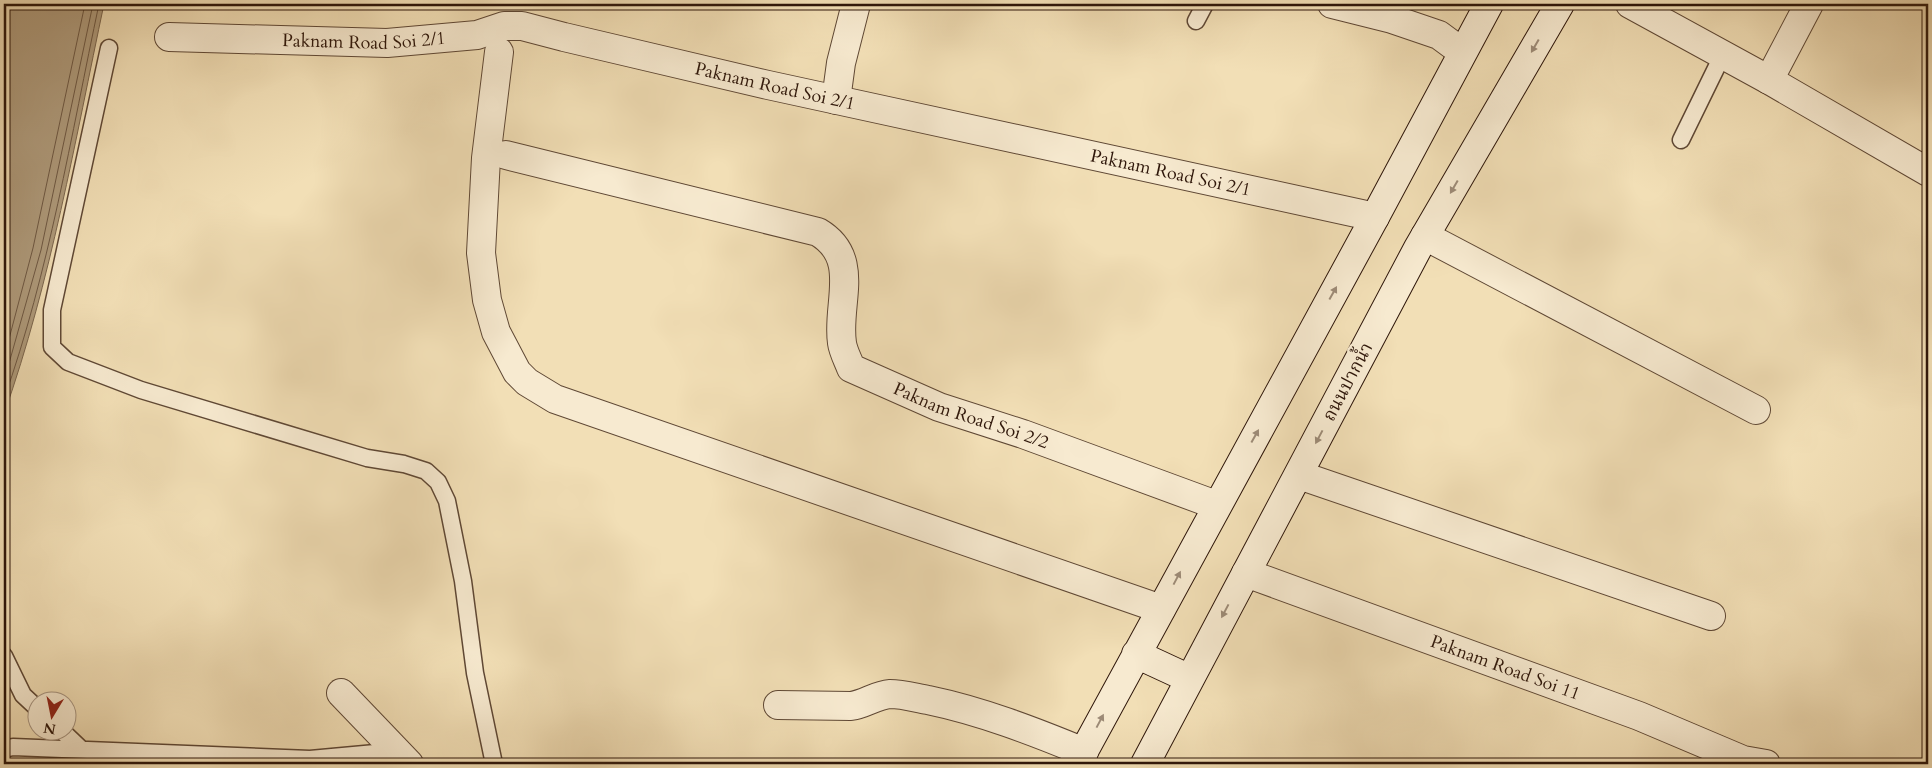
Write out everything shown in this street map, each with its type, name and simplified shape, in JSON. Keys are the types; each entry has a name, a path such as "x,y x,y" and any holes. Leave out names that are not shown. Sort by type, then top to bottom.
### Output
{"street":[{"path":"836,100 841,63 856,4"},
{"path":"1332,4 1409,24 1439,35 1462,52"},
{"path":"778,705 851,706 862,704 876,696 891,694 907,696 971,711 1035,732 1080,758 1216,505 1375,218 1489,4"},
{"name":"ถนนปากน้ำ","path":"1145,764 1425,236 1560,4"},
{"path":"1630,4 1723,54 1928,171"},
{"path":"1769,80 1809,4"},
{"name":"Paknam Road Soi 2/1","path":"169,37 387,43 477,35 504,27 522,26 836,100 1375,218"},
{"path":"504,27 486,158 481,253 487,300 496,332 517,372 527,382 555,399 1161,609"},
{"name":"Paknam Road Soi 2/2","path":"506,155 818,232 830,240 840,258 846,287 842,344 851,368 939,406 1023,434 1216,505"},
{"path":"1425,236 1756,410"},
{"path":"1299,475 1711,616"},
{"name":"Paknam Road Soi 11","path":"1246,573 1639,716 1743,760 1766,764"},
{"path":"1136,654 1190,678"},
{"path":"341,693 403,757"}],"lane":[{"path":"1196,21 1205,4"},
{"path":"109,48 52,310 52,347 68,362 141,390 367,458 404,464 426,471 438,482 447,501 463,581 475,673 494,764"},
{"path":"1681,140 1723,54"},
{"path":"4,656 23,695 28,700"},
{"path":"72,740 81,749"},
{"path":"4,749 12,747 81,749 310,759 403,757"}],"water":[{"path":"4,4 104,4 49,262 21,364 4,414"}]}
